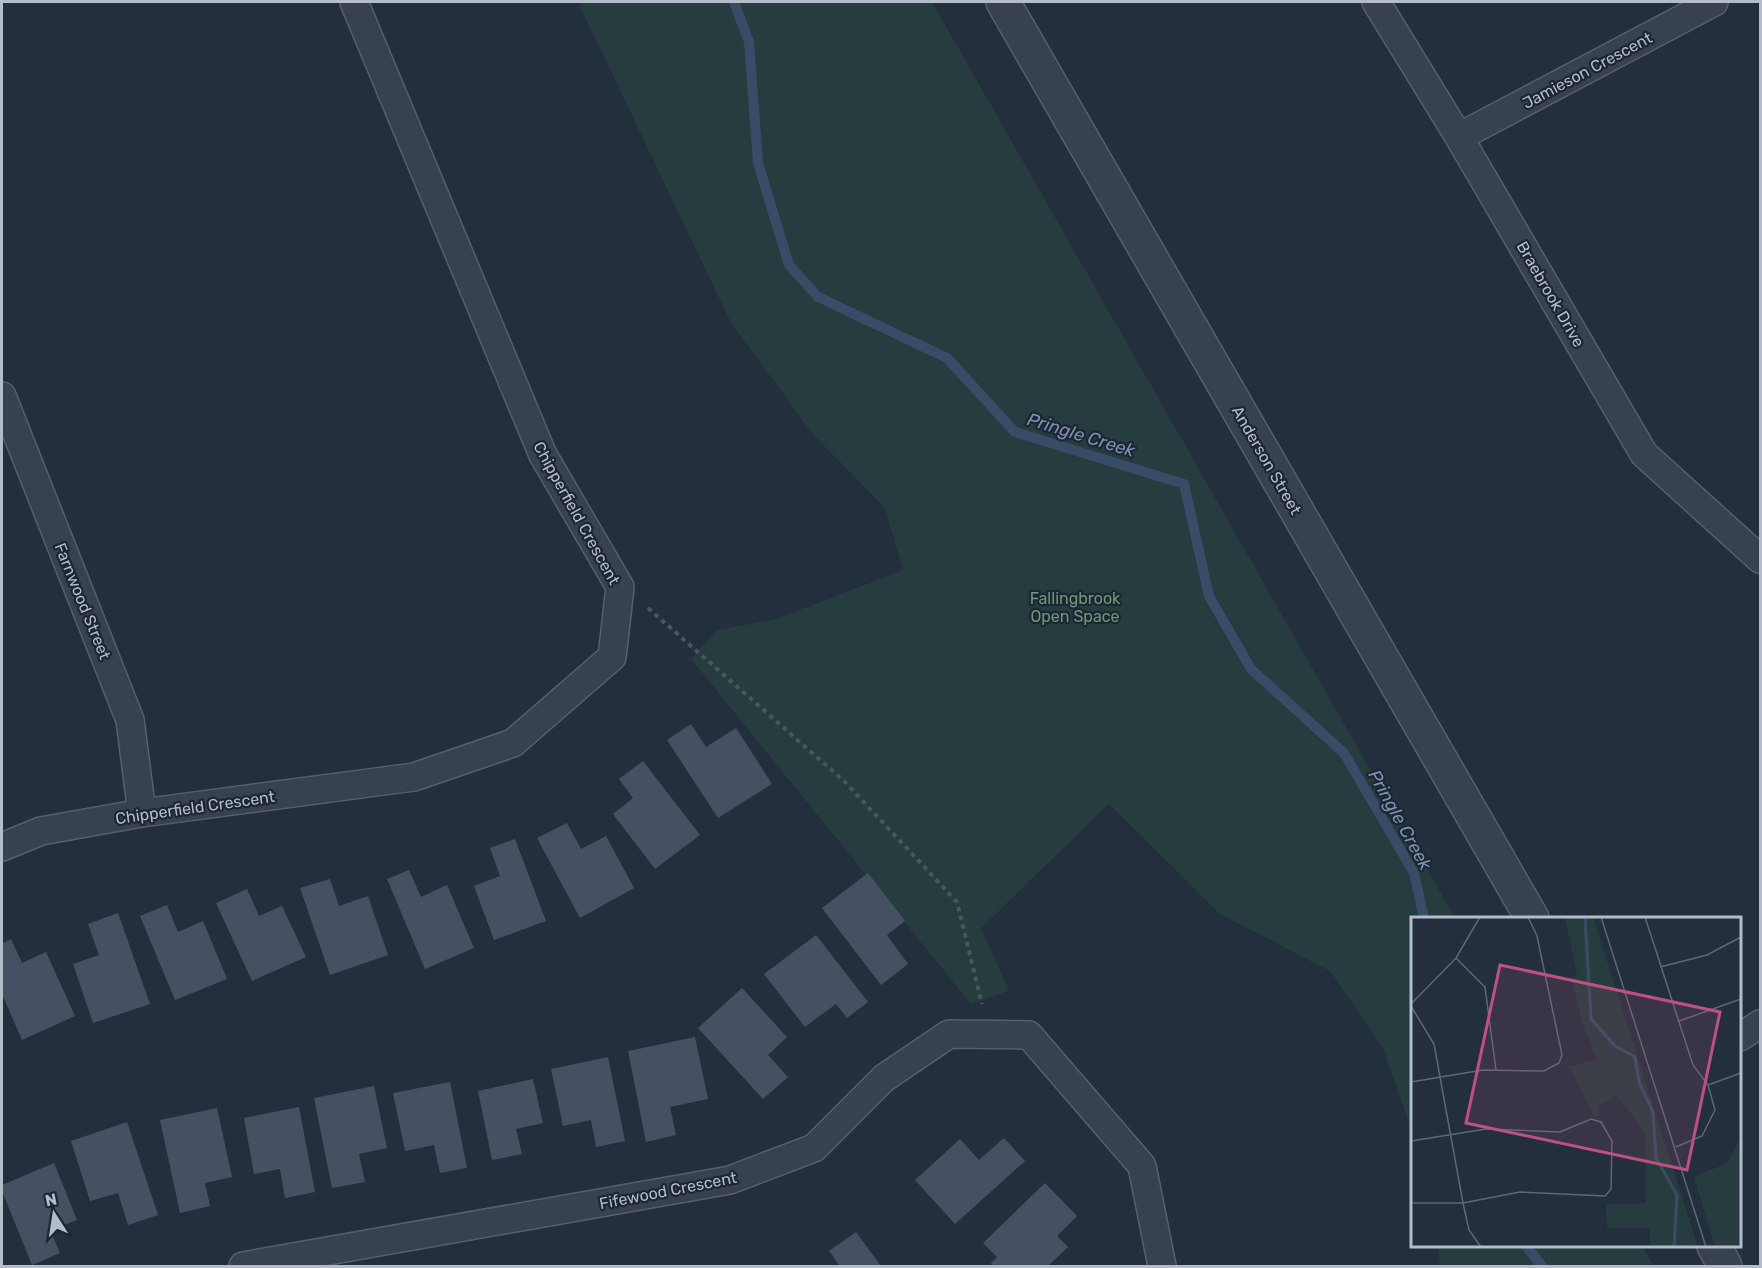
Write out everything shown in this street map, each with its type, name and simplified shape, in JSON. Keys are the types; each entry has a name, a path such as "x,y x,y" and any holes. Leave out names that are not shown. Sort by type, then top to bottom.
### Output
{"street":[{"name":"Chipperfield Crescent","path":"2,847 41,831 142,813 414,777 513,743 612,657 620,587 543,455 354,2"},
{"name":"Anderson Street","path":"1003,2 1531,917"},
{"name":"Braebrook Drive","path":"1376,2 1459,137 1644,454 1761,559"},
{"name":"Jamieson Crescent","path":"1459,137 1714,2"},
{"name":"Farnwood Street","path":"2,396 130,720 142,813"},
{"path":"1741,1036 1761,1024"},
{"name":"Fifewood Crescent","path":"243,1266 730,1180 814,1148 884,1078 950,1034 1029,1035 1142,1166 1162,1266"},
{"path":"1715,1247 1725,1266"}],"path":[{"path":"615,578 844,781 957,902 989,1034"}],"green space":[{"name":"Fallingbrook Open Space","path":"578,2 932,2 1454,917 1411,917 1411,1129 1383,1048 1330,971 1220,914 1109,804 981,928 1009,991 971,1004 691,659 717,630 776,619 903,570 885,508 812,433 731,323"},
{"path":"1438,1247 1643,1247 1654,1266 1440,1266"}],"building":[{"path":"691,724 706,747 736,728 772,784 718,818 667,740"},
{"path":"643,761 700,835 655,869 613,814 633,798 619,779"},
{"path":"567,823 581,849 606,836 634,888 580,918 537,838"},
{"path":"515,839 546,921 494,940 474,886 500,876 490,848"},
{"path":"409,870 421,897 447,885 474,948 425,969 387,879"},
{"path":"868,873 905,921 887,935 908,964 881,985 822,908"},
{"path":"330,879 339,906 368,896 388,955 330,975 300,888"},
{"path":"247,889 259,916 282,906 306,957 252,981 216,903"},
{"path":"167,905 178,932 203,921 227,979 175,1000 140,916"},
{"path":"118,913 150,1004 93,1023 73,964 99,955 88,924"},
{"path":"816,935 868,1002 847,1018 836,1004 805,1027 764,974"},
{"path":"11,939 22,963 46,952 75,1016 22,1040 2,994 2,944"},
{"path":"742,988 787,1037 768,1055 788,1077 763,1099 698,1028"},
{"path":"695,1037 708,1099 670,1107 676,1135 646,1142 628,1051"},
{"path":"608,1057 625,1141 596,1147 591,1120 563,1126 551,1069"},
{"path":"533,1079 543,1123 516,1129 522,1154 492,1160 478,1091"},
{"path":"450,1082 467,1168 440,1173 434,1145 405,1151 393,1093"},
{"path":"374,1086 387,1148 359,1154 365,1182 332,1188 314,1098"},
{"path":"299,1107 315,1192 285,1198 280,1169 254,1174 244,1118"},
{"path":"217,1108 232,1177 205,1183 210,1206 180,1213 160,1120"},
{"path":"127,1122 158,1215 128,1225 118,1193 90,1201 71,1141"},
{"path":"1004,1138 1025,1161 955,1224 915,1180 960,1139 979,1160"},
{"path":"54,1163 77,1220 50,1230 60,1253 32,1265 2,1191 2,1185"},
{"path":"1045,1183 1077,1216 1057,1236 1068,1247 1048,1266 994,1266 991,1263 997,1257 983,1243"},
{"path":"856,1232 881,1266 840,1266 829,1251"}],"waterway":[{"name":"Pringle Creek","path":"734,2 749,42 758,163 789,265 818,297 947,358 1015,432 1184,484 1209,596 1251,669 1344,753 1414,873 1424,917"},
{"name":"Pringle Creek","path":"1527,1247 1542,1266"}]}
